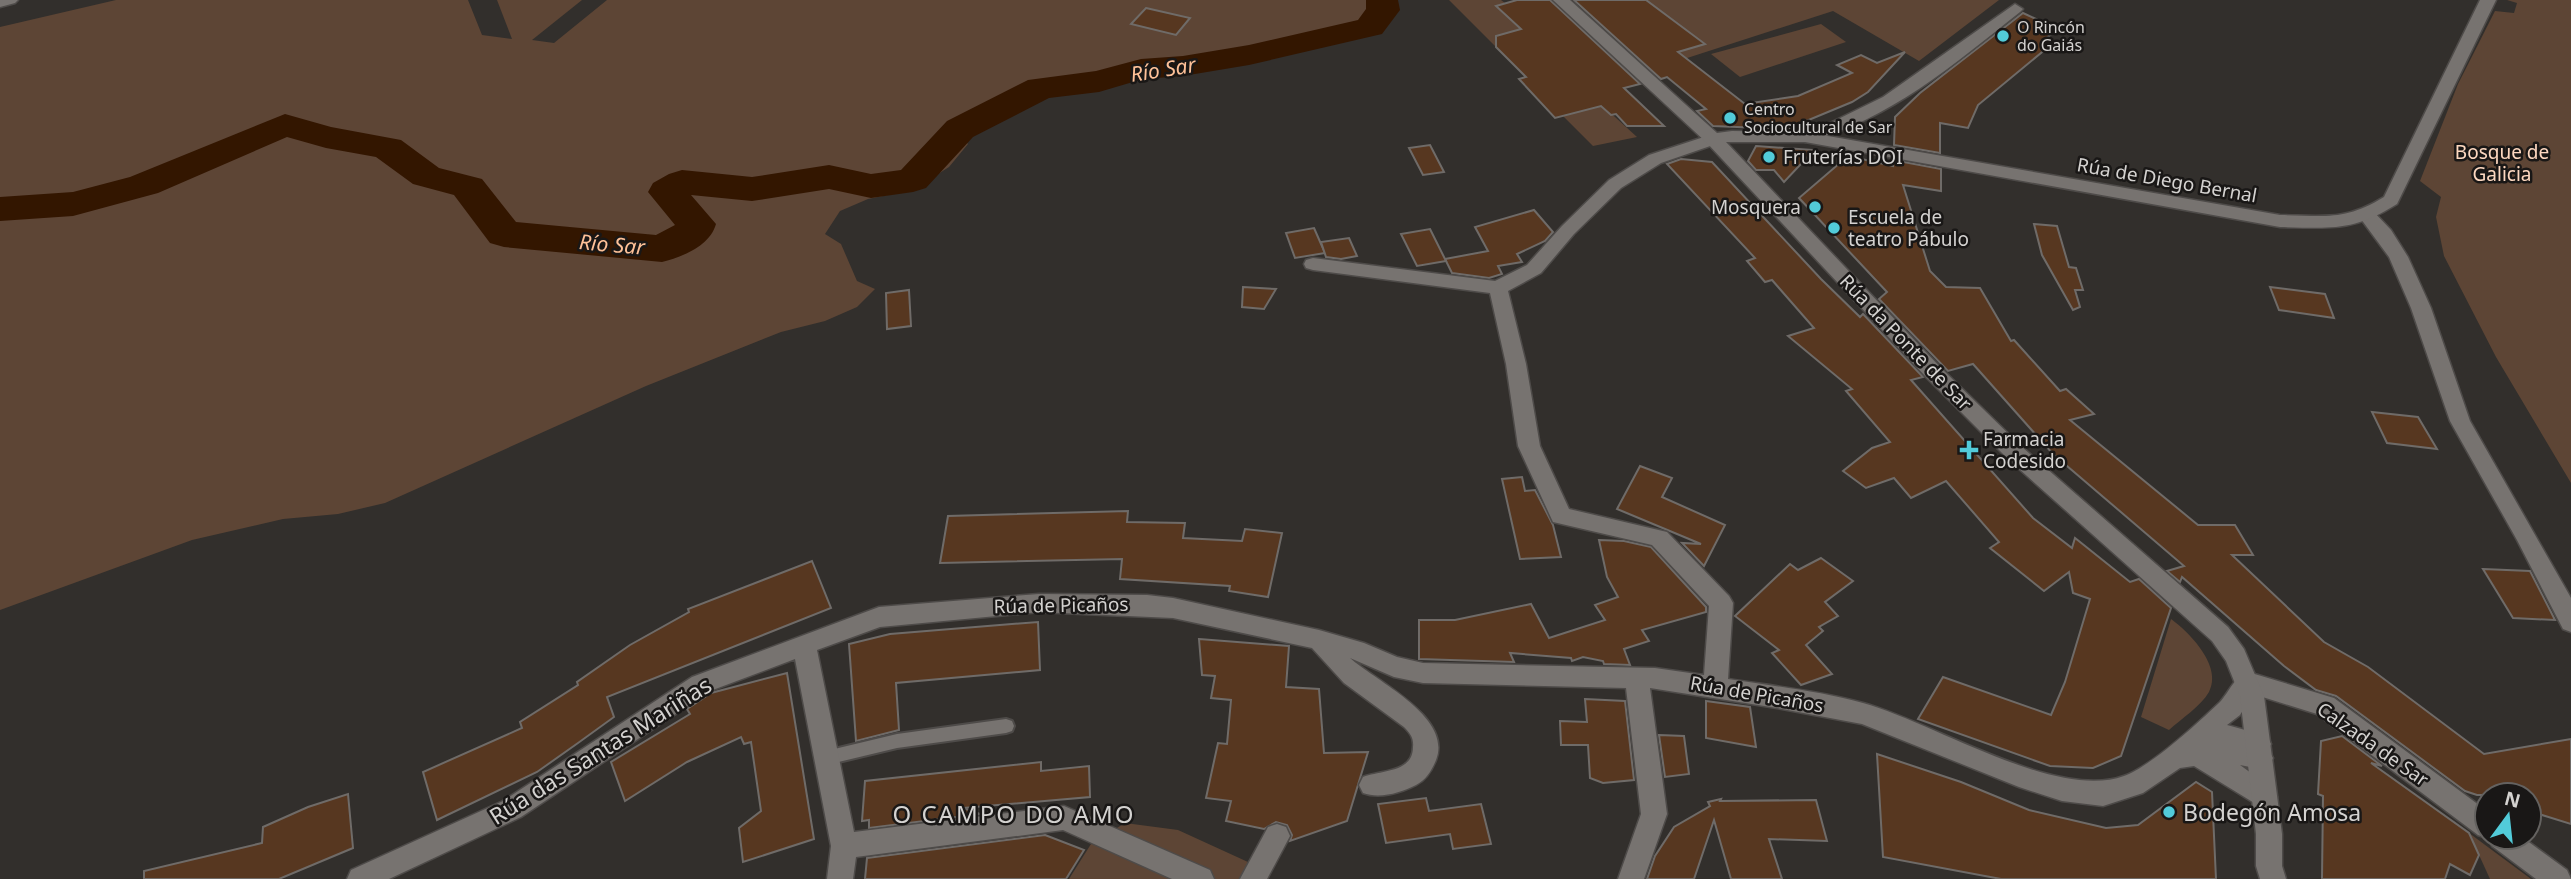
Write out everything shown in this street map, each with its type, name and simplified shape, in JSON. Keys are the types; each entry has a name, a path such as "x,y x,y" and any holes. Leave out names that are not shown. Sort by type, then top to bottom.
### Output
{"street":[{"path":"0,2 10,0"},
{"name":"Rúa da Ponte de Sar","path":"1561,0 1713,139 1934,373 2015,453 2220,634 2236,656 2248,682 2259,751 2269,866 2273,879"},
{"name":"Rúa de Diego Bernal","path":"1498,288 1534,269 1577,220 1615,184 1655,159 1713,139 1732,136 1805,137 2280,221 2338,222 2367,215 2391,200 2396,192 2488,0"},
{"path":"1805,137 1826,132 1867,113 1927,75 2015,9"},
{"path":"2367,215 2378,226 2400,262 2417,300 2457,414 2545,566 2571,622"},
{"path":"1313,264 1498,288 1516,364 1529,446 1560,516 1660,538 1721,603 1715,686"},
{"name":"Rúa de Picaños","path":"804,644 861,621 896,614 1066,603 1173,608 1319,640 1356,650 1394,667 1423,673 1637,680 1655,678 1715,686 1864,714 2028,779 2083,793 2119,792 2189,750 2231,707 2248,682"},
{"path":"1319,640 1326,650 1358,679 1418,724 1426,737 1426,754 1418,769 1407,778 1372,785"},
{"path":"804,644 844,846 840,879"},
{"name":"Rúa das Santas Mariñas","path":"360,879 512,809 702,684 804,644"},
{"path":"1631,879 1654,814 1637,680"},
{"name":"Calzada de Sar","path":"2248,682 2325,706 2473,816"},
{"path":"2189,750 2259,751"},
{"path":"2189,750 2227,771 2264,797"},
{"path":"844,846 1064,818 1201,879"},
{"path":"1253,879 1277,836"},
{"path":"2520,851 2558,879"}],"lane":[{"path":"826,758 897,741 1006,726"}],"green space":[{"path":"116,0 468,0 482,35 512,39 497,0 582,0 532,40 554,43 607,0 1377,0 1378,10 1366,26 1248,52 1142,65 1099,77 1038,84 954,128 968,144 949,167 913,190 868,199 840,211 825,234 841,244 857,281 875,289 857,307 825,321 781,332 646,386 385,503 338,514 283,519 192,540 0,610 0,27"},
{"path":"1449,0 1501,0 1505,3 1496,6 1572,70 1526,77"},
{"path":"1646,0 1999,0 1919,61 1833,11 1681,60"},
{"name":"Bosque de Galicia","path":"2507,0 2571,0 2571,483 2496,357 2444,256 2436,217 2441,197 2420,181 2458,84 2495,11 2514,13 2517,3"},
{"path":"1821,24 1846,42 1740,77 1711,54"},
{"path":"1593,97 1637,137 1593,146 1563,116"},
{"path":"2171,619 2202,651 2212,671 2212,682 2209,692 2201,702 2169,730 2141,717"},
{"path":"1125,823 1178,830 1248,862 1242,879 1069,879 1091,844"},
{"path":"2477,851 2493,851 2531,879 2490,879"}],"building":[{"path":"1517,0 1550,0 1640,84 1624,88 1664,126 1627,126 1616,114 1611,115 1601,106 1555,118 1519,79 1526,77 1496,47 1496,36 1521,29 1496,6"},
{"path":"1574,0 1646,0 1705,44 1678,52 1745,104 1798,96 1852,73 1837,65 1861,55 1877,63 1905,52 1868,92 1852,102 1787,129 1713,126 1697,111 1706,109 1667,77 1661,79"},
{"path":"1146,8 1190,18 1176,35 1131,24"},
{"path":"2023,13 2058,29 2044,40 2051,43 2047,48 1978,105 1968,128 1940,123 1940,153 1894,145 1895,117 1920,93"},
{"path":"1430,145 1444,172 1423,175 1409,148"},
{"path":"1756,146 1814,150 1784,182 1774,170 1756,170 1748,161"},
{"path":"1848,156 1893,166 1893,160 1941,169 1941,191 1903,185 1930,271 1946,287 1980,288 2011,341 2014,340 2060,391 2066,389 2094,414 2070,420 2198,525 2235,525 2253,555 2232,555 2324,642 2368,667 2484,754 2571,739 2571,824 2543,815 2543,781 2473,781 2473,794 2465,791 2336,696 2316,690 2284,666 2182,577 2180,582 2167,571 2184,566 2053,454 1973,364 1948,371 1879,299 1887,292 1799,198"},
{"path":"1681,159 1712,162 1821,279 1860,317 1863,314 1923,377 1911,380 2033,518 2072,548 2075,538 2130,582 2139,579 2171,608 2121,756 2093,768 2050,766 1918,719 1943,677 2051,715 2065,682 2090,599 2073,593 2069,572 2044,591 1990,548 1999,542 1946,481 1911,498 1894,478 1866,488 1843,471 1872,448 1890,442 1846,391 1852,389 1788,336 1814,328 1772,280 1765,282 1747,261 1755,258 1667,164"},
{"path":"1534,210 1553,232 1545,241 1517,254 1522,262 1498,266 1502,274 1489,278 1452,273 1445,259 1488,251 1475,227"},
{"path":"2034,224 2057,226 2069,267 2076,268 2083,290 2075,290 2080,307 2073,310 2042,255"},
{"path":"1314,228 1325,253 1295,258 1286,233"},
{"path":"1430,229 1446,261 1417,266 1401,234"},
{"path":"1349,238 1357,256 1341,259 1326,257 1321,242"},
{"path":"1243,287 1276,289 1264,309 1242,307"},
{"path":"2270,287 2325,294 2334,318 2279,310"},
{"path":"909,290 911,326 887,329 886,293"},
{"path":"2372,412 2418,417 2437,449 2387,443"},
{"path":"1640,466 1672,478 1662,497 1725,525 1704,566 1682,543 1701,544 1617,509"},
{"path":"1522,477 1525,491 1535,490 1553,525 1561,557 1520,559 1502,479"},
{"path":"1128,511 1127,522 1185,523 1183,538 1242,541 1245,529 1282,533 1268,597 1229,591 1230,586 1120,579 1122,559 940,563 948,516"},
{"path":"1599,540 1624,541 1651,547 1706,607 1706,612 1642,630 1649,641 1624,649 1630,665 1604,664 1603,661 1583,657 1572,661 1571,658 1510,653 1514,662 1419,659 1419,620 1455,620 1531,604 1549,638 1605,620 1595,605 1618,597 1607,577"},
{"path":"1821,558 1853,581 1825,602 1838,616 1819,627 1823,631 1806,645 1832,674 1801,685 1772,653 1779,650 1735,616 1790,564 1798,570"},
{"path":"812,561 831,608 607,697 614,717 537,772 437,820 423,772 522,728 520,722 578,685 577,682 630,645 689,612 688,609"},
{"path":"2483,569 2530,571 2555,620 2513,618"},
{"path":"1038,622 1040,670 896,683 899,730 856,741 849,644 890,634"},
{"path":"1199,639 1289,646 1286,687 1319,689 1324,753 1368,752 1347,821 1290,841 1292,835 1287,825 1276,822 1264,829 1226,821 1231,801 1206,798 1218,743 1227,744 1231,700 1211,698 1215,676 1202,675"},
{"path":"787,673 814,839 743,862 739,828 761,811 751,742 744,744 741,737 687,762 625,801 611,762 690,714 687,709 711,693"},
{"path":"1585,699 1625,701 1634,780 1603,783 1590,778 1588,745 1561,745 1560,721 1587,722"},
{"path":"1706,701 1750,707 1756,747 1706,738"},
{"path":"1659,735 1684,736 1689,774 1665,777"},
{"path":"2342,736 2382,766 2371,763 2469,833 2473,851 2477,851 2479,855 2470,875 2450,864 2445,879 2322,879 2323,796 2318,794 2321,741"},
{"path":"1877,754 1961,782 2029,810 2106,828 2138,825 2196,782 2212,792 2216,879 2001,879 1883,857"},
{"path":"1041,762 1041,771 1089,766 1090,797 963,808 980,814 869,828 869,820 862,821 865,781"},
{"path":"348,794 353,848 279,879 144,879 144,871 262,843 263,827 308,807"},
{"path":"1426,798 1429,811 1481,804 1491,844 1453,849 1450,834 1386,843 1378,804"},
{"path":"1721,799 1720,801 1816,800 1827,841 1769,839 1782,879 1731,879 1714,820 1694,879 1647,879 1655,856 1674,827 1710,806 1708,802"},
{"path":"1045,835 1084,850 1066,879 865,879 867,858"}],"waterway":[{"name":"Río Sar","path":"0,209 73,204 144,185 285,125 326,137 388,148 426,176 468,187 504,234 662,249 694,231 696,224 667,192 682,182 752,189 829,177 871,186 913,180 960,129 1041,88 1099,81 1141,69 1183,66 1249,55 1370,27 1383,10 1382,0"}],"place":[{"name":"O Rincón do Gaiás","path":"2003,36"},
{"name":"Centro Sociocultural de Sar","path":"1730,118"},
{"name":"Fruterías DOI","path":"1769,157"},
{"name":"Mosquera","path":"1815,207"},
{"name":"Escuela de teatro Pábulo","path":"1834,228"},
{"name":"Farmacia Codesido","path":"1969,450"},
{"name":"Bodegón Amosa","path":"2169,812"}],"district":[{"name":"O CAMPO DO AMO","path":"1014,813"}]}
